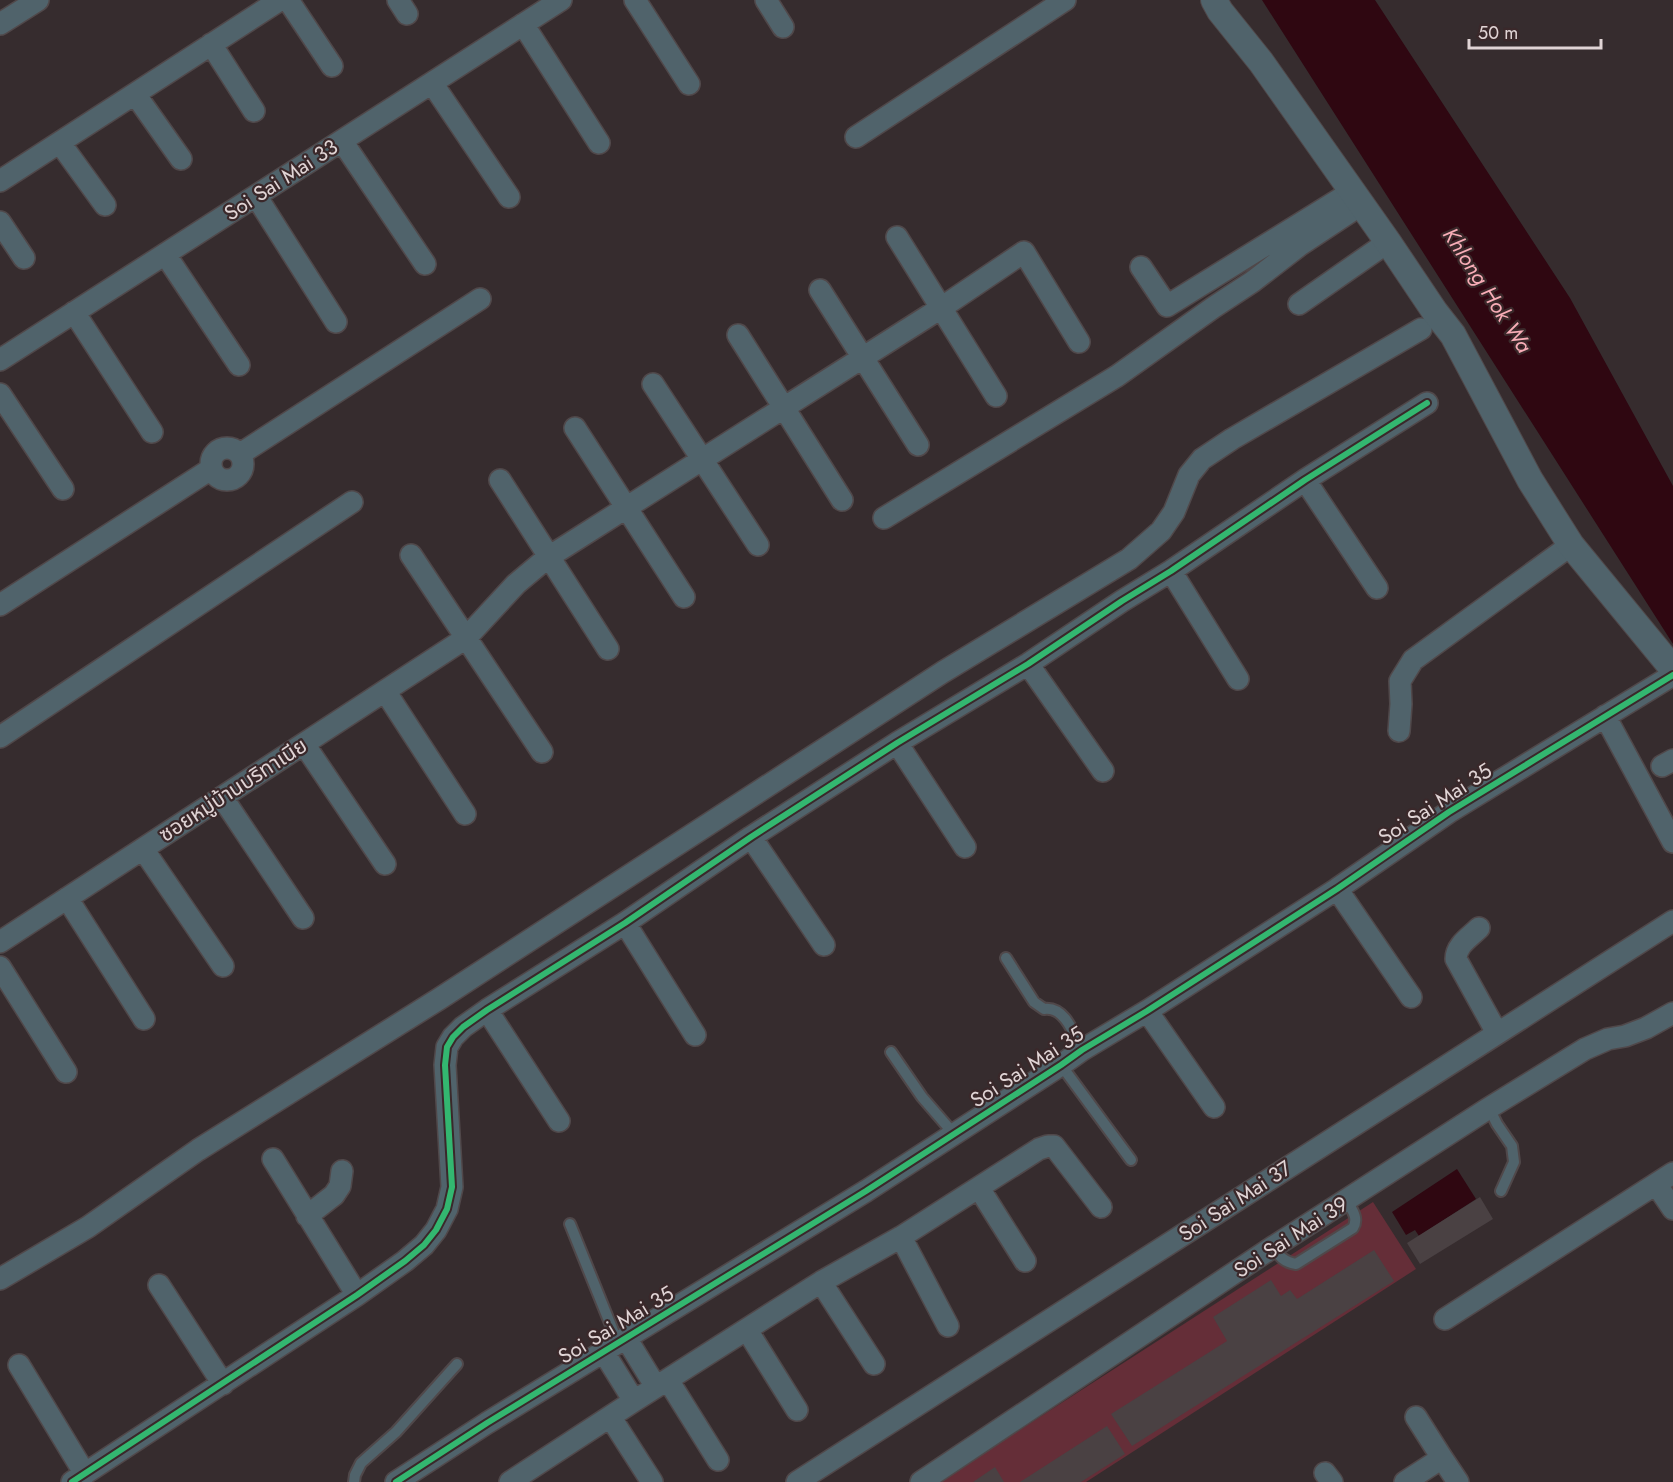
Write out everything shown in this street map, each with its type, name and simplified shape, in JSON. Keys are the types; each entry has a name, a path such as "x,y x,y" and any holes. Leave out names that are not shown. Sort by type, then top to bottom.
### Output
{"street":[{"path":"0,24 38,0"},
{"path":"0,182 280,0"},
{"path":"288,0 332,66"},
{"name":"Soi Sai Mai 33","path":"0,360 561,0"},
{"path":"636,0 689,84"},
{"path":"766,0 783,27"},
{"path":"855,137 1065,0"},
{"path":"1214,0 1220,11 1261,62 1453,335 1530,480 1571,545 1673,669"},
{"path":"523,24 598,143"},
{"path":"211,44 254,111"},
{"path":"432,83 509,197"},
{"path":"135,94 181,159"},
{"path":"342,141 425,264"},
{"path":"60,143 105,204"},
{"path":"255,196 336,322"},
{"path":"1141,267 1167,306 1357,198"},
{"path":"884,518 1117,376 1252,282 1357,198"},
{"path":"0,222 24,258"},
{"path":"897,237 996,396"},
{"path":"1299,304 1388,243"},
{"name":"ซอยหมู่บ้านบริทาเนีย","path":"0,942 466,638 516,584 549,557 941,308 1024,252 1079,342"},
{"path":"165,254 238,365"},
{"path":"820,290 918,445"},
{"path":"0,605 212,469 211,463 216,452 228,448 240,454 480,299"},
{"path":"75,312 152,432"},
{"path":"0,1279 88,1227 198,1150 459,987 943,672 1129,559 1161,531 1174,512 1189,475 1202,459 1232,439 1421,329"},
{"path":"738,335 842,500"},
{"path":"652,384 758,545"},
{"path":"0,394 63,489"},
{"path":"19,1365 78,1478 357,1296 424,1245 436,1230 447,1209 452,1187 445,1065 447,1047 463,1027 897,743 1028,664 1305,480 1427,403"},
{"path":"575,428 684,597"},
{"path":"500,480 608,649"},
{"path":"1305,480 1377,588"},
{"path":"0,737 352,502"},
{"path":"1398,731 1401,704 1400,681 1413,660 1571,545"},
{"path":"411,555 543,752"},
{"path":"1171,571 1238,679"},
{"path":"1028,664 1103,771"},
{"name":"Soi Sai Mai 35","path":"396,1482 487,1423 866,1191 1082,1050 1337,889 1449,812 1673,675"},
{"path":"385,691 465,814"},
{"path":"1605,716 1673,842"},
{"path":"897,743 965,847"},
{"path":"304,744 386,864"},
{"path":"222,797 303,918"},
{"path":"752,837 824,945"},
{"path":"143,849 223,966"},
{"path":"1337,889 1411,997"},
{"path":"67,898 144,1019"},
{"name":"Soi Sai Mai 37","path":"797,1482 1673,921"},
{"path":"625,923 695,1035"},
{"path":"1479,928 1461,945 1456,952 1456,959 1497,1033"},
{"path":"0,967 66,1072"},
{"path":"487,1010 559,1121"},
{"path":"1146,1011 1214,1107"},
{"name":"Soi Sai Mai 39","path":"921,1482 1273,1247 1489,1108 1585,1049 1608,1039 1625,1036 1646,1028 1673,1013"},
{"path":"510,1482 539,1475 634,1401 821,1282 901,1237 1039,1149 1054,1146 1101,1207"},
{"path":"273,1159 357,1296"},
{"path":"307,1216 334,1195 340,1185 342,1171"},
{"path":"1445,1319 1665,1178 1673,1209"},
{"path":"979,1188 1024,1261"},
{"path":"901,1237 948,1326"},
{"path":"821,1282 874,1364"},
{"path":"159,1285 223,1384"},
{"path":"747,1330 797,1410"},
{"path":"616,1344 662,1383 718,1460"},
{"path":"616,1344 634,1401"},
{"path":"1416,1417 1458,1482"},
{"path":"610,1418 652,1482"},
{"path":"1406,1482 1442,1458"}],"lane":[{"path":"1006,958 1034,1002 1044,1009 1050,1008 1058,1012 1065,1018 1082,1050"},
{"path":"891,1052 922,1096 954,1134"},
{"path":"1061,1065 1131,1160"},
{"path":"1489,1108 1512,1146 1514,1161 1501,1191"},
{"path":"570,1224 616,1344"},
{"path":"354,1482 361,1463 396,1432 457,1364"}],"shaded area":[{"path":"1373,1202 1416,1269 1086,1482 939,1482"}],"water":[{"name":"Khlong Hok Wa","path":"1262,0 1375,0 1570,298 1673,486 1673,644"},
{"path":"1457,1169 1476,1199 1419,1236 1415,1230 1406,1235 1392,1212"}],"building":[{"path":"1480,1197 1493,1219 1420,1264 1407,1243"},
{"path":"1374,1250 1394,1281 1132,1446 1111,1414 1227,1341 1213,1317 1271,1280 1281,1296 1290,1290 1297,1299"},
{"path":"1107,1426 1125,1454 1081,1482 1020,1482"},
{"path":"995,1467 1004,1482 973,1482"}],"cycle path":[{"path":"72,1482 357,1295 424,1245 436,1230 447,1209 452,1187 445,1065 447,1047 463,1027 625,923 751,837 897,743 1028,664 1305,480 1427,403"},
{"path":"396,1482 487,1423 866,1191 1082,1050 1337,889 1449,812 1673,675"}]}
